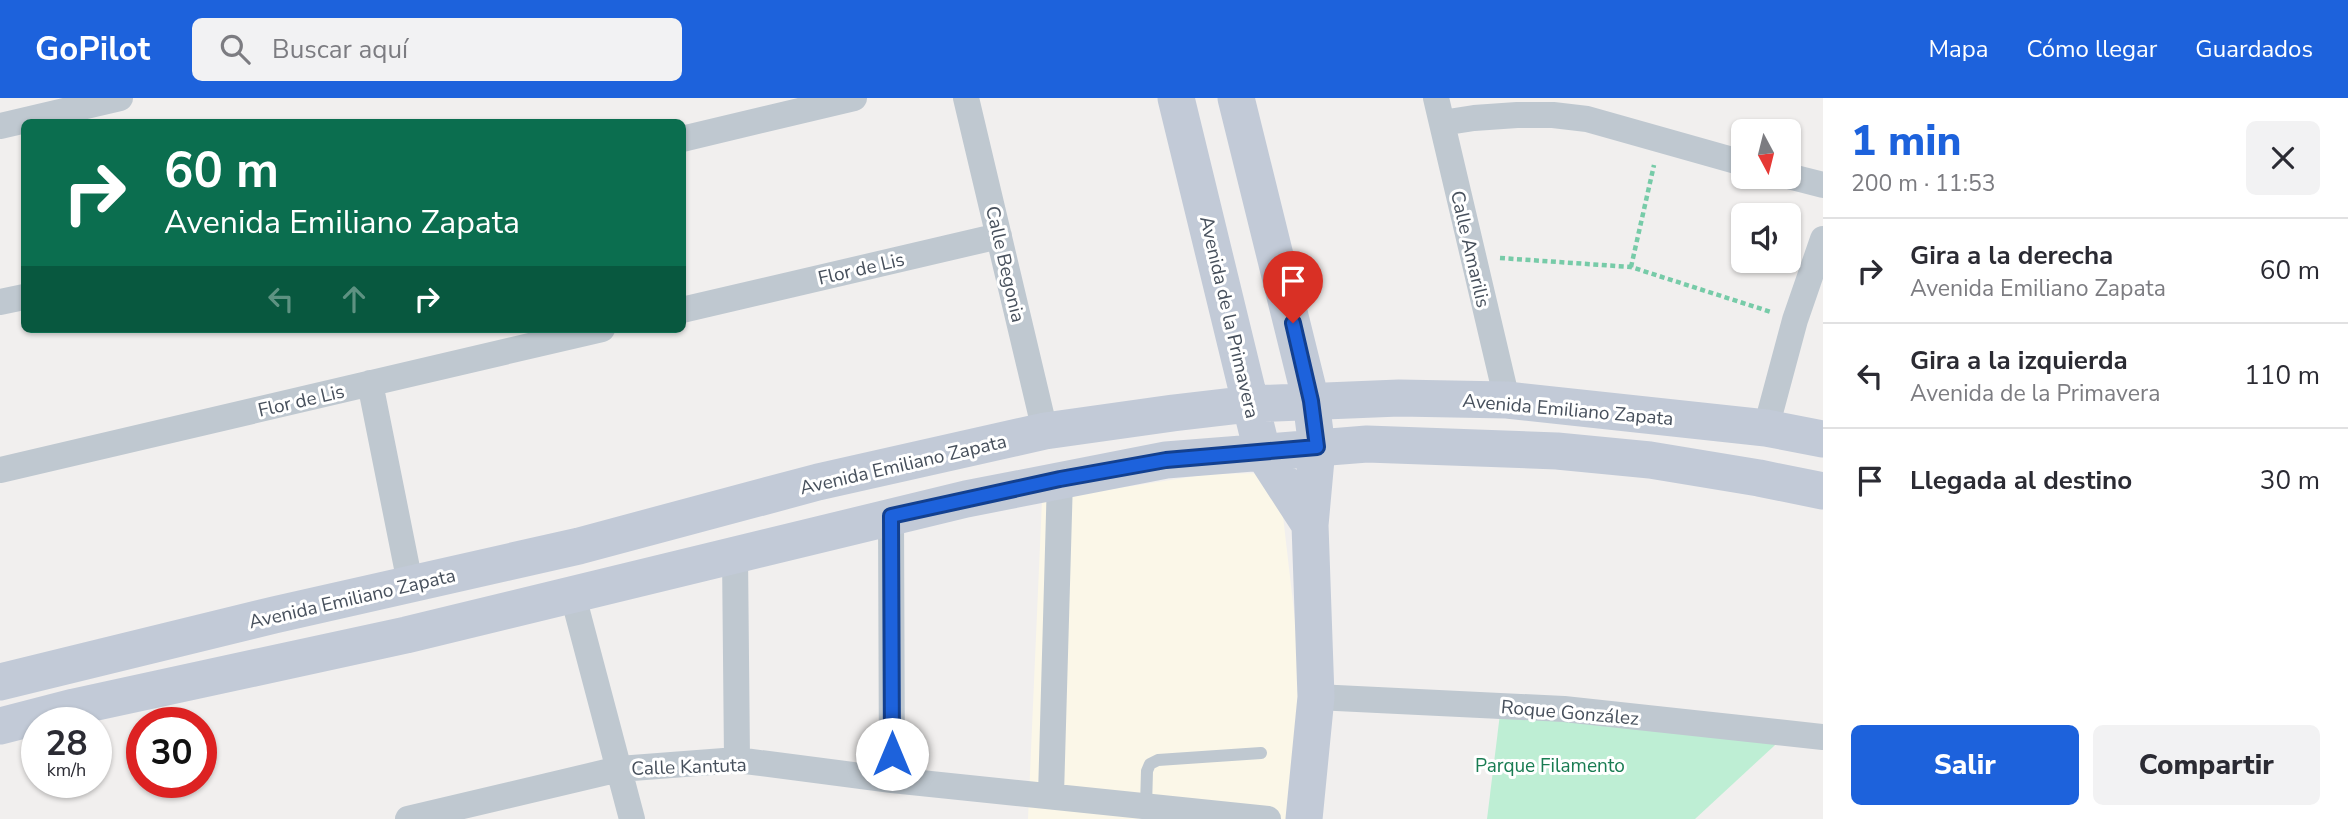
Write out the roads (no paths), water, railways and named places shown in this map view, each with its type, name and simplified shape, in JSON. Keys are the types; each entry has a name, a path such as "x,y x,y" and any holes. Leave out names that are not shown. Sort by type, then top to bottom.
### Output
{"street":[{"path":"30,119 120,98"},
{"path":"686,138 853,98"},
{"name":"Calle Begonia","path":"966,98 1045,431"},
{"name":"Avenida de la Primavera","path":"1176,98 1262,451 1310,525"},
{"path":"1237,98 1311,401 1317,447 1310,525 1316,697 1304,819"},
{"path":"1438,111 1474,118 1553,115 1587,119 1731,160"},
{"name":"Calle Amarilis","path":"1438,111 1507,400"},
{"path":"0,126 21,121"},
{"path":"1801,179 1823,185"},
{"name":"Flor de Lis","path":"686,309 999,236"},
{"path":"1766,428 1795,320 1823,239"},
{"path":"0,303 21,298"},
{"name":"Flor de Lis","path":"0,470 585,333"},
{"path":"370,383 410,583"},
{"name":"Avenida Emiliano Zapata","path":"0,682 410,583 579,546 818,482 1045,431 1250,404 1399,398 1507,400 1766,428 1823,439"},
{"path":"0,726 74,707 573,596 891,516 1060,479 1166,460 1367,444 1557,451 1650,460 1823,491"},
{"path":"1051,795 1060,479"},
{"path":"891,516 892,780"},
{"path":"734,555 737,760"},
{"path":"573,596 632,819"},
{"name":"Roque González","path":"1316,697 1564,709 1823,737"},
{"name":"Calle Kantuta","path":"408,819 619,769 737,760 892,780 1268,819"}],"lane":[{"path":"1146,806 1147,771 1150,764 1158,760 1261,753"}],"park label":[{"name":"Parque Filamento","path":"1550,765"}]}
